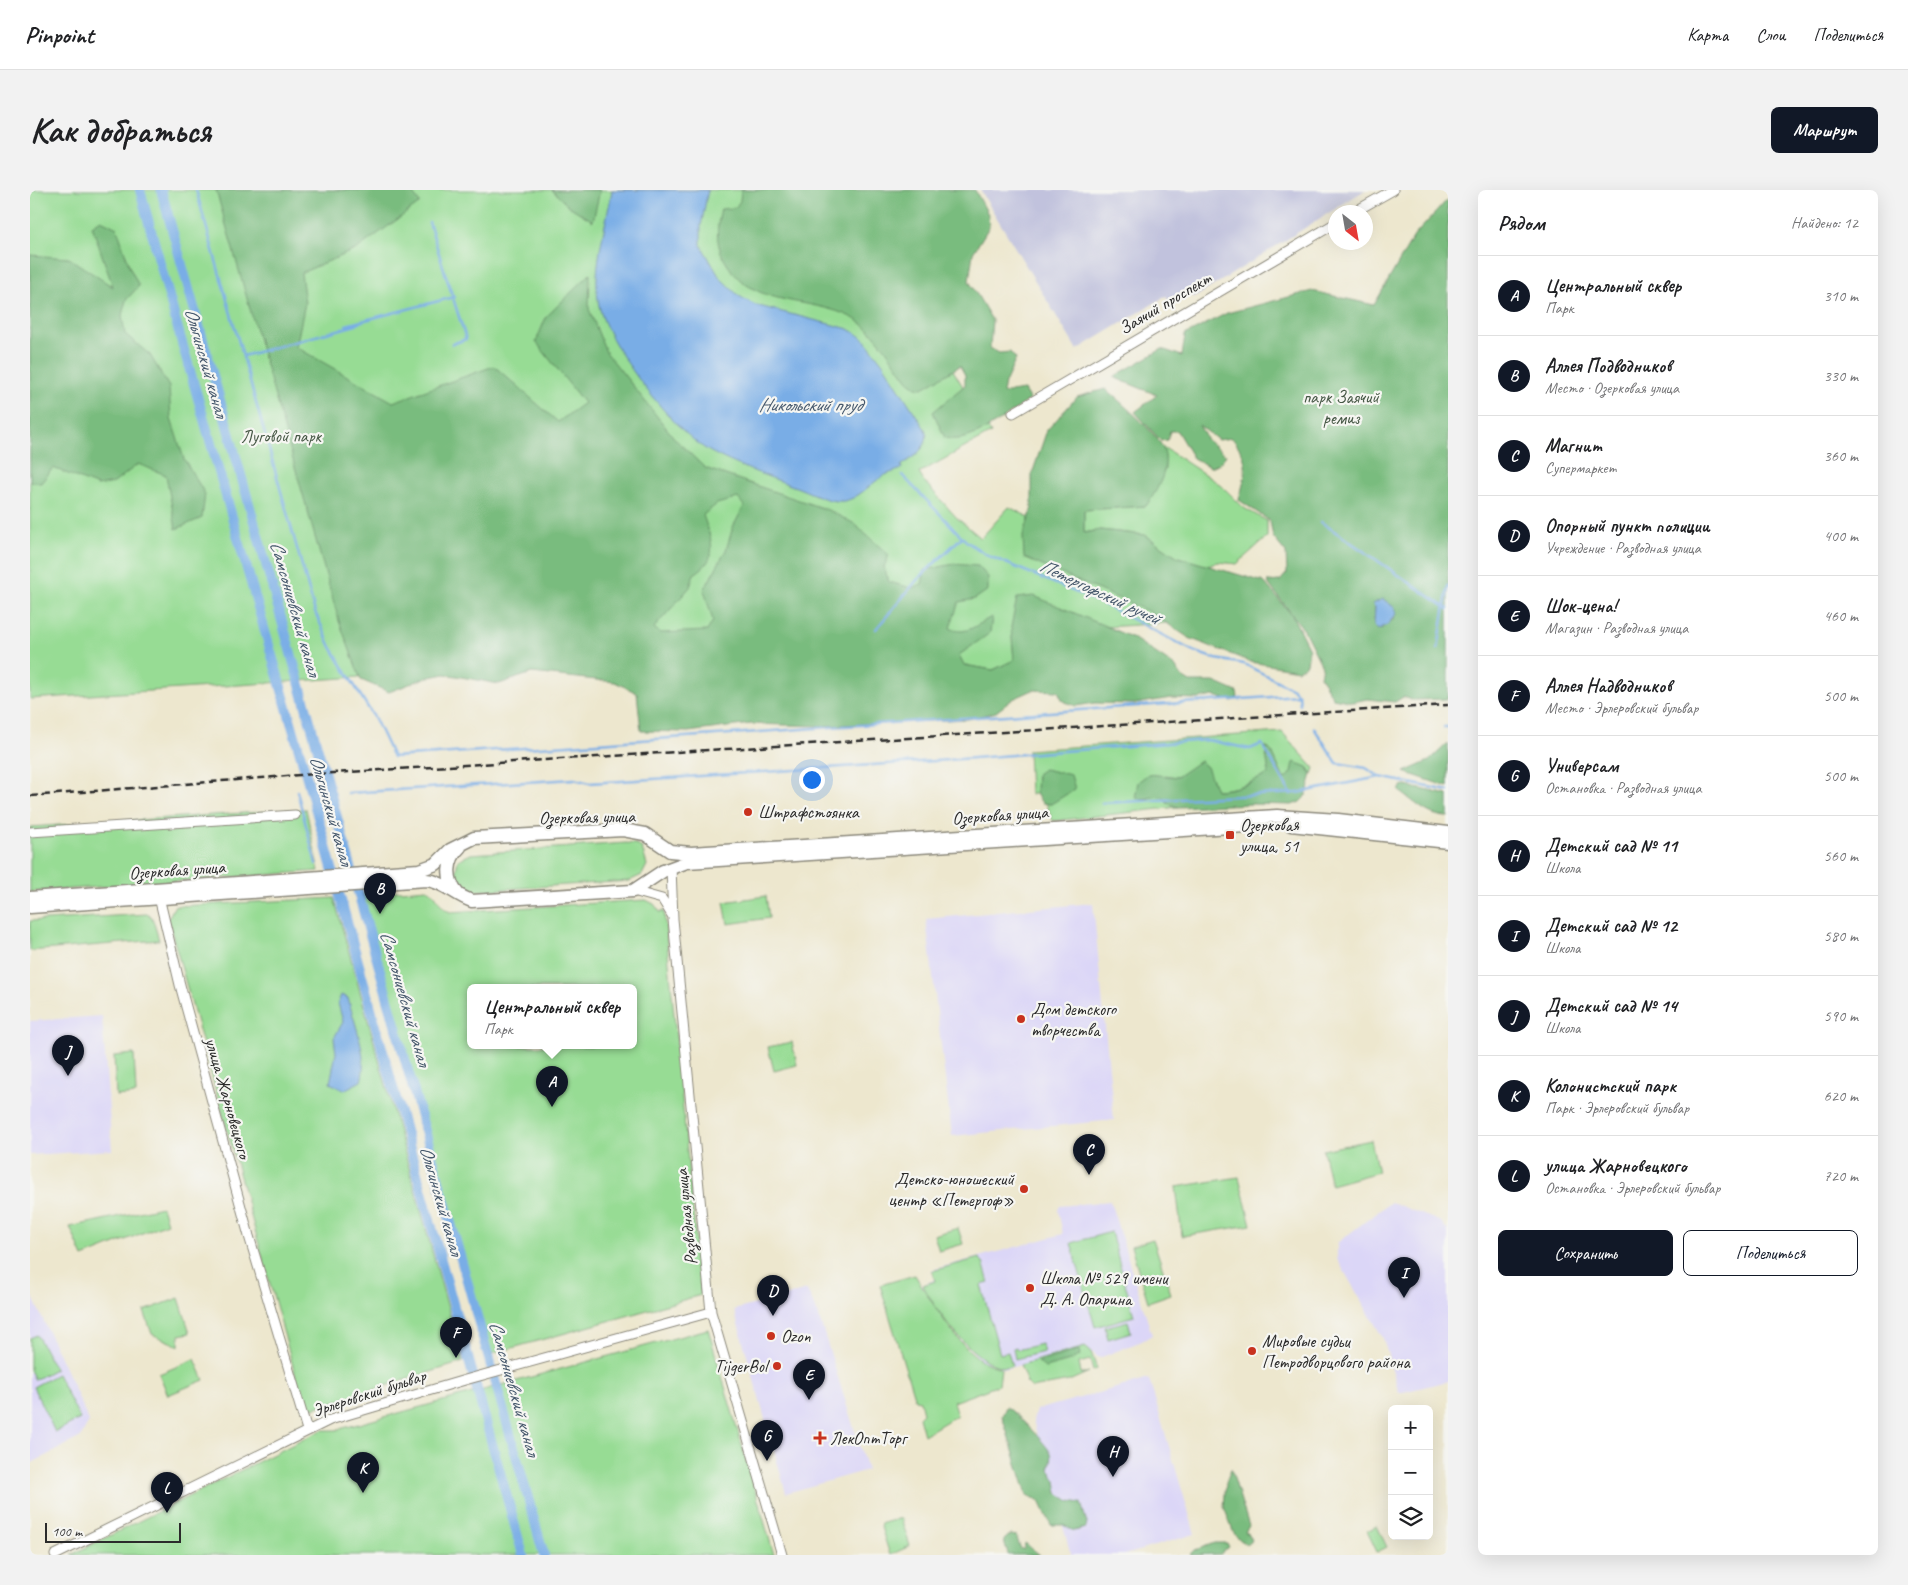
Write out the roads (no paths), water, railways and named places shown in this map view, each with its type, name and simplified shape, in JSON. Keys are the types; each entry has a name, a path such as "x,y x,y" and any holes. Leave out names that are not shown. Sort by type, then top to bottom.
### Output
{"street":[{"path":"1366,205 1393,190"},
{"name":"Заячий проспект","path":"1013,413 1328,228"},
{"path":"30,832 295,815"},
{"name":"Озерковая улица","path":"368,879 431,867 450,850 465,842 484,837 623,830 645,834 670,850 690,853 1276,816 1338,820 1448,833"},
{"name":"Озерковая улица","path":"633,891 671,867 687,862 1277,824 1448,842"},
{"path":"462,898 453,888 448,870 456,850 465,842"},
{"path":"670,850 671,867"},
{"name":"Разводная улица","path":"671,867 673,919 711,1312 782,1555"},
{"name":"Озерковая улица","path":"30,898 158,893 368,879 430,880 462,898 472,901 633,891 662,899 673,919"},
{"name":"Озерковая улица","path":"30,907 158,893"},
{"name":"улица Жарновецкого","path":"158,893 180,985 249,1236 307,1430"},
{"name":"Эрлеровский бульвар","path":"55,1555 307,1430 363,1409 711,1312"}],"water":[{"name":"Никольский пруд","path":"612,190 708,190 701,226 701,245 720,278 739,296 755,305 849,329 863,338 882,362 925,429 926,441 924,446 901,466 902,468 885,475 849,500 838,501 818,496 740,466 709,451 695,441 663,409 631,369 618,348 601,313 597,284 598,268"},
{"path":"1383,599 1395,608 1397,613 1388,624 1378,630 1374,625 1375,607 1372,604"},
{"path":"341,995 348,998 360,1039 363,1061 361,1081 344,1090 330,1083 336,1053 334,1038 343,1022 338,1003"}],"waterway":[{"name":"Ольгинский канал","path":"140,190 302,760 523,1555"},
{"name":"Самсониевский канал","path":"161,190 544,1555"},
{"path":"196,190 315,612 331,647 375,719 393,757 1299,695"},
{"path":"429,222 466,339 452,344"},
{"path":"346,325 454,297"},
{"path":"243,356 356,325 362,321"},
{"name":"Петергофский ручей","path":"902,475 967,542 989,556 1099,602 1195,652 1216,659 1244,664 1293,689 1299,695 1300,704"},
{"path":"1321,522 1448,609"},
{"path":"876,629 917,580 962,537"},
{"path":"1438,649 1448,586"},
{"name":"Петергофский ручей","path":"1314,728 1337,763 1366,768 1380,777 1448,791"},
{"path":"348,793 574,779 590,783 935,761 1207,740 1250,749 1262,744 1291,794"},
{"path":"1102,803 1297,793 1380,777"},
{"path":"297,791 316,864"}],"railway":[{"path":"30,796 300,775 1448,705"}],"place":[{"name":"Штрафстоянка","path":"748,812"},
{"name":"Озерковая улица, 51","path":"1230,835"},
{"name":"Аллея Подводников","path":"380,914"},
{"name":"Дом детского творчества","path":"1021,1019"},
{"name":"Детский сад № 14","path":"68,1076"},
{"name":"Центральный сквер","path":"552,1107"},
{"name":"Магнит","path":"1089,1175"},
{"name":"Детско-юношеский центр «Петергоф»","path":"1024,1189"},
{"name":"Школа № 529 имени Д. А. Опарина","path":"1030,1288"},
{"name":"Детский сад № 12","path":"1404,1298"},
{"name":"Опорный пункт полиции","path":"773,1316"},
{"name":"Ozon","path":"771,1336"},
{"name":"Мировые судьи Петродворцового района","path":"1252,1351"},
{"name":"Аллея Надводников","path":"456,1358"},
{"name":"TijgerBol","path":"777,1366"},
{"name":"Шок-цена!","path":"809,1400"},
{"name":"ЛекОптТорг","path":"820,1438"},
{"name":"Универсам","path":"767,1461"},
{"name":"Детский сад № 11","path":"1113,1477"},
{"name":"Колонистский парк","path":"363,1493"},
{"name":"улица Жарновецкого","path":"167,1513"}],"park label":[{"name":"парк Заячий ремиз","path":"1341,407"},
{"name":"Луговой парк","path":"281,436"}]}
